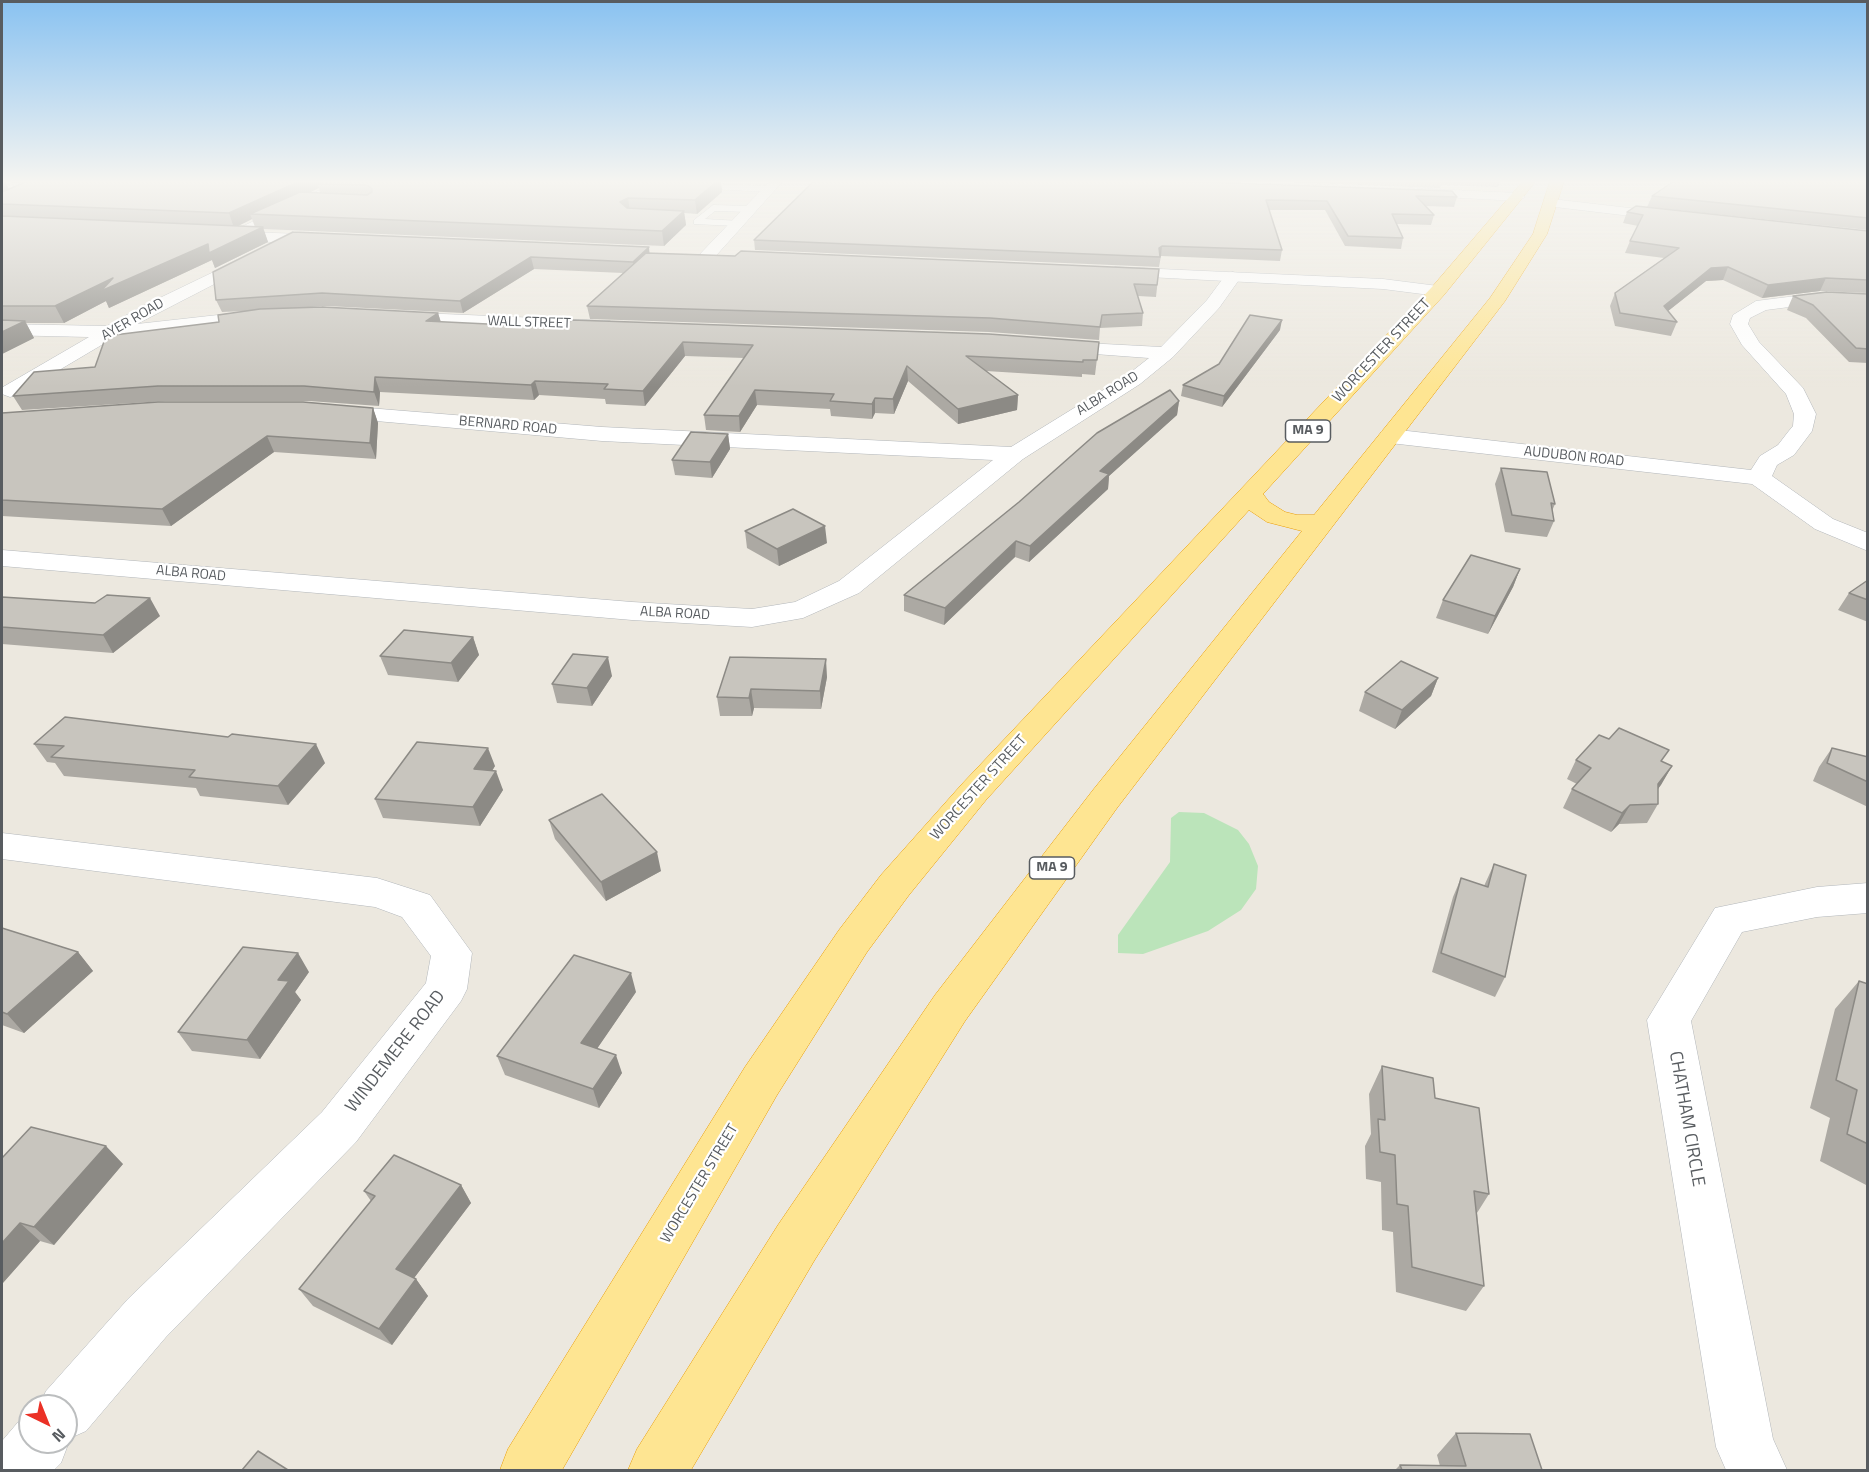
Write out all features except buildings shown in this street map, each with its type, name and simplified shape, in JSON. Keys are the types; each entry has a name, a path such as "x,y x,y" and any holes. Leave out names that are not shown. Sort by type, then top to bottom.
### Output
{"highway":[{"name":"WORCESTER STREET","path":"530,1470 755,1091 853,940 934,836 1438,291 1487,250"},
{"name":"WORCESTER STREET","path":"658,1470 796,1243 950,1008 1034,892 1496,301 1525,260 1524,250"},
{"path":"1251,494 1260,507 1276,517 1296,523 1323,523"}],"street":[{"name":"AYER ROAD","path":"10,391 147,311 269,250"},
{"path":"707,256 713,250"},
{"path":"688,255 730,257"},
{"path":"1104,272 1374,284 1438,291"},
{"name":"ALBA ROAD","path":"2,558 621,610 752,618 803,609 849,587 1015,454 1133,380 1166,353 1213,304 1233,277"},
{"path":"1868,300 1820,298 1788,300 1762,305 1742,315 1739,324 1751,345 1796,392 1805,414 1804,426 1796,437 1786,450 1763,469 1781,496 1824,524 1868,543"},
{"path":"2,329 111,332 286,314"},
{"name":"WALL STREET","path":"373,316 630,327"},
{"path":"1036,344 1166,353"},
{"name":"BERNARD ROAD","path":"309,409 602,434 1015,454"},
{"name":"AUDUBON ROAD","path":"1395,429 1763,469"},
{"name":"WINDEMERE ROAD","path":"2,846 377,893 416,906 452,953 446,989 339,1126 147,1318 78,1397"},
{"name":"CHATHAM CIRCLE","path":"1757,1470 1745,1447 1669,1020 1728,919 1817,902 1868,898"}],"green space":[{"path":"1179,812 1204,813 1238,830 1249,844 1258,866 1256,889 1241,910 1208,931 1143,954 1118,953 1118,935 1170,862 1171,818"}]}
